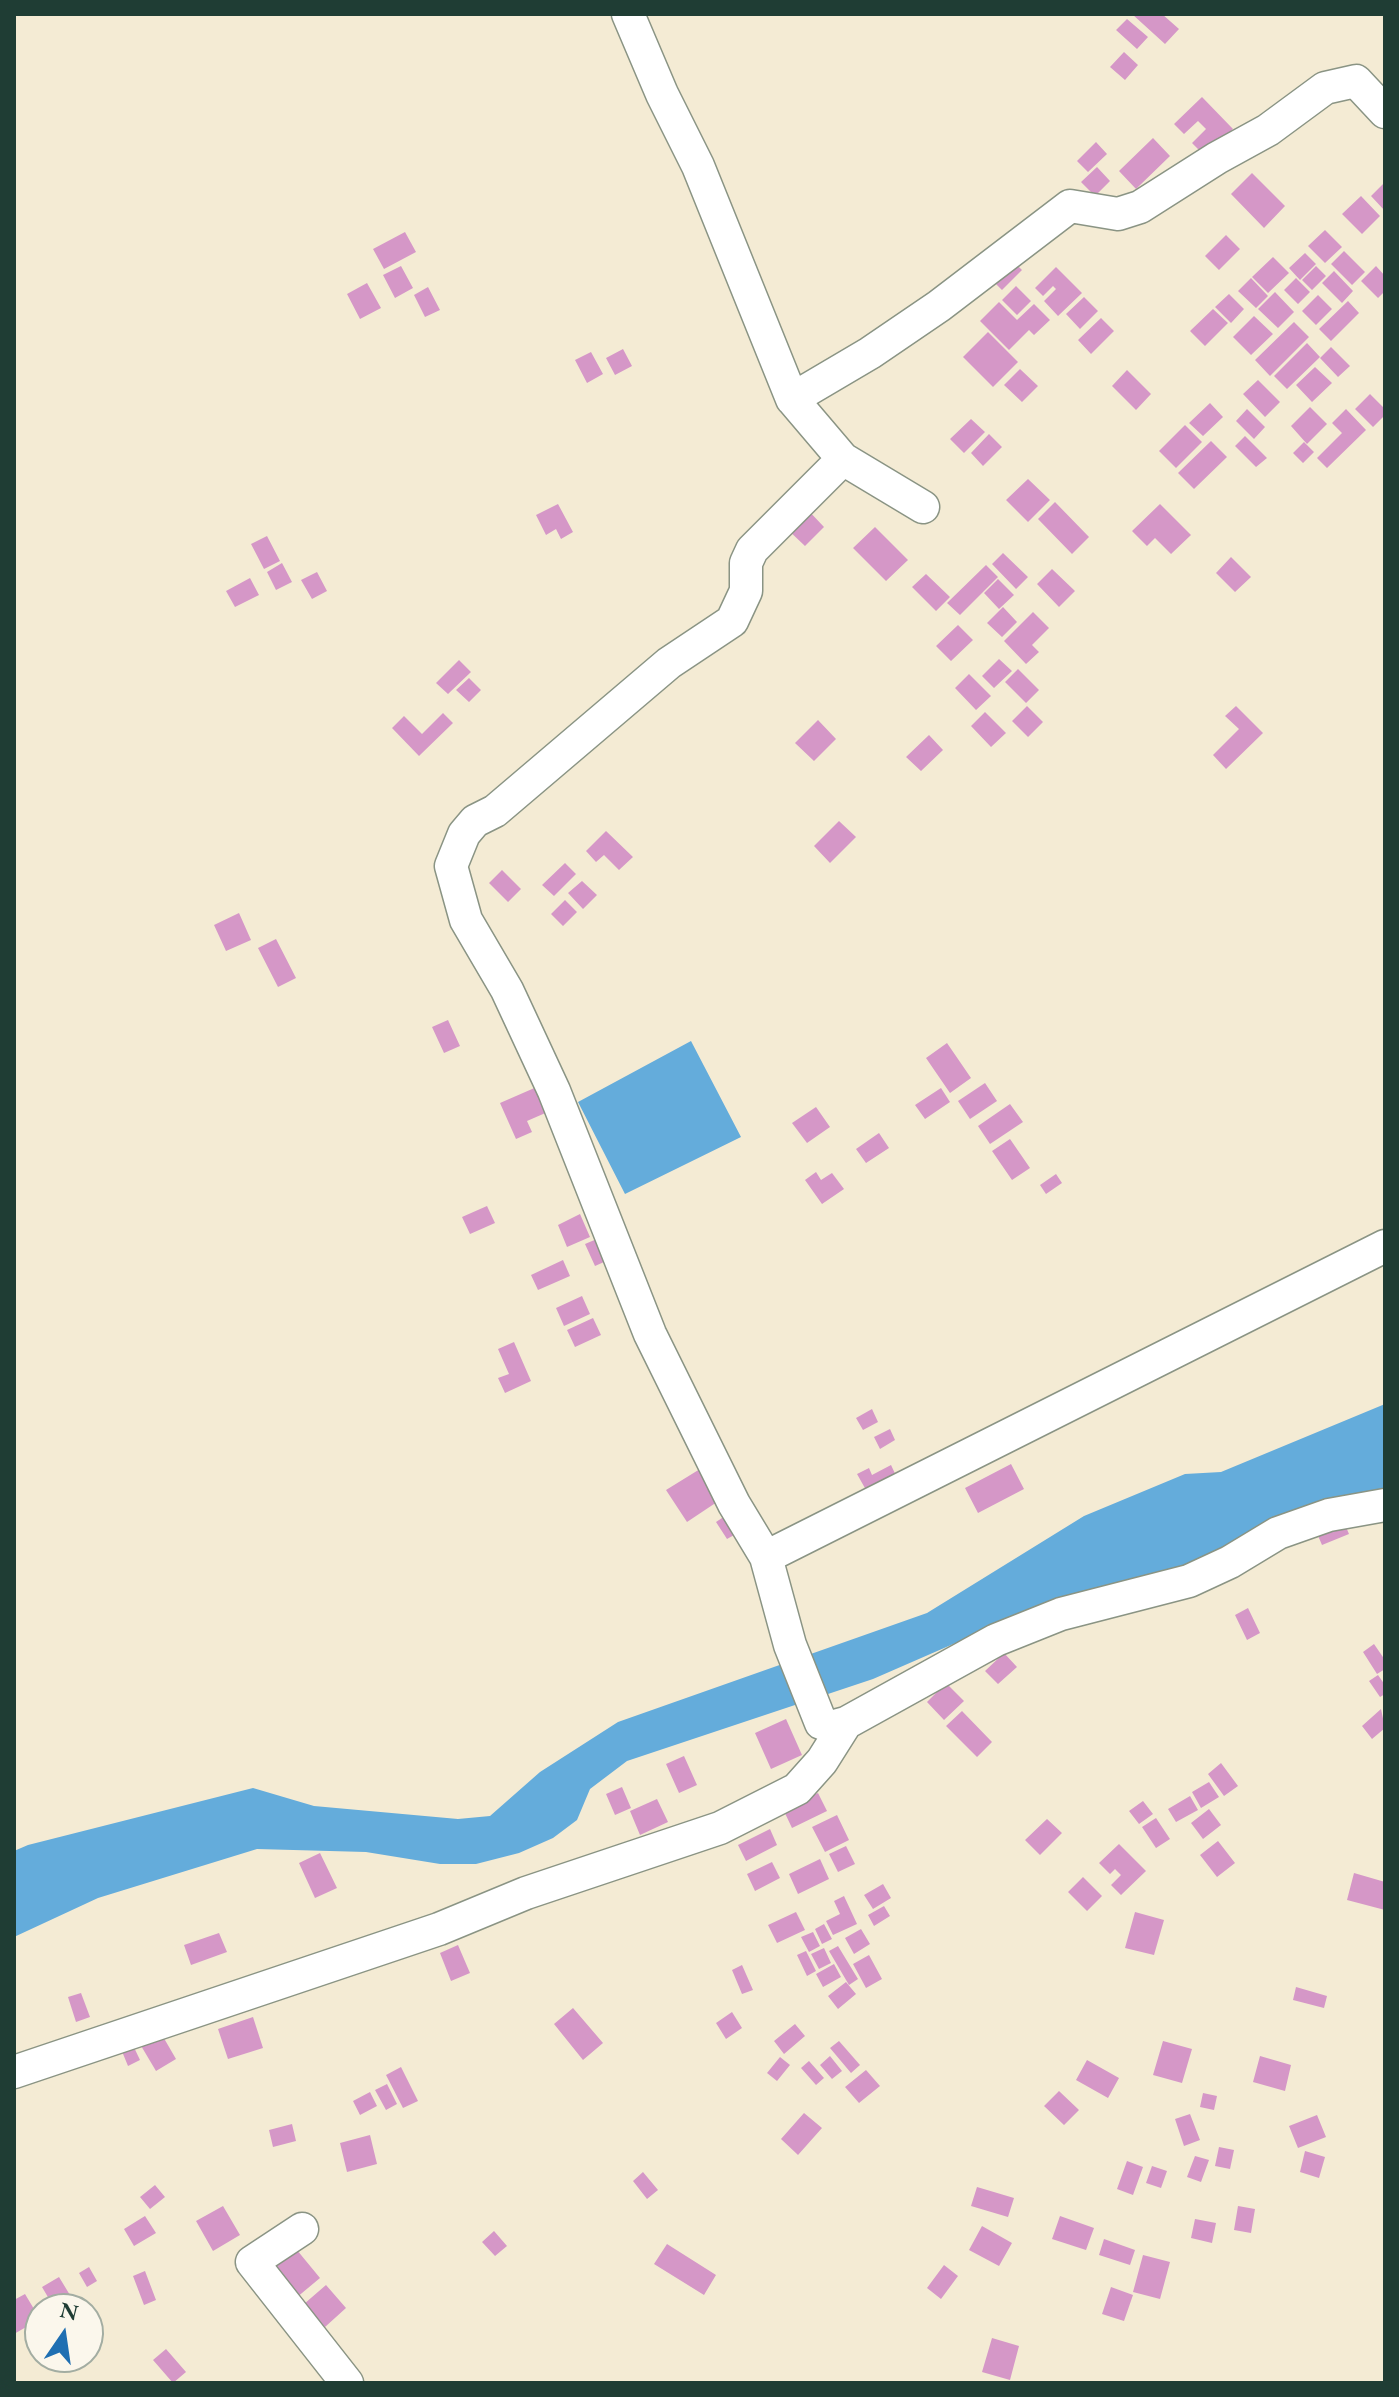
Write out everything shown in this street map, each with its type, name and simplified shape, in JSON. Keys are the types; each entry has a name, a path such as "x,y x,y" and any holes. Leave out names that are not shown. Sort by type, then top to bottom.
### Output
{"street":[{"path":"628,14 662,94 698,166 792,399 843,459 923,507"},
{"path":"792,399 870,353 939,306 1070,206 1118,214 1140,207 1268,130 1325,88 1342,82 1356,81 1385,112"},
{"path":"834,1723 790,1645 766,1557 734,1504 650,1334 554,1091 507,990 466,920 451,866 464,834 475,821 495,811 669,663 732,621 746,591 746,563 752,550 843,459"},
{"path":"766,1557 1385,1246"},
{"path":"14,2072 439,1929 526,1893 720,1828 797,1789 822,1761 834,1723 922,1678 1061,1614 1189,1581 1230,1562 1278,1533 1329,1515 1385,1505"},
{"path":"302,2229 252,2262 347,2383"}],"water":[{"path":"691,1041 741,1137 625,1194 578,1102"},
{"path":"1385,1404 1385,1490 1191,1570 1029,1611 873,1679 627,1761 590,1789 577,1820 553,1838 519,1853 476,1864 440,1864 366,1852 257,1849 98,1898 14,1937 14,1851 28,1845 253,1788 314,1806 458,1819 490,1816 540,1772 618,1722 927,1613 1084,1516 1185,1474 1221,1472"}],"building":[{"path":"1132,14 1162,14 1179,29 1165,44"},
{"path":"1127,19 1148,37 1137,49 1116,30"},
{"path":"1124,52 1138,65 1125,80 1110,67"},
{"path":"1202,97 1233,129 1205,156 1192,143 1206,129 1198,121 1184,134 1174,124"},
{"path":"1153,138 1170,156 1136,189 1119,171"},
{"path":"1096,142 1107,154 1088,172 1077,161"},
{"path":"1097,167 1110,181 1095,196 1081,182"},
{"path":"1252,173 1285,206 1264,228 1231,194"},
{"path":"1385,182 1385,211 1371,196"},
{"path":"1361,196 1380,216 1362,234 1342,214"},
{"path":"1325,230 1342,247 1325,263 1308,246"},
{"path":"405,232 416,252 384,269 373,249"},
{"path":"1226,235 1240,249 1219,270 1205,256"},
{"path":"1344,251 1365,272 1352,285 1331,264"},
{"path":"1305,253 1316,264 1300,280 1289,268"},
{"path":"1009,257 1022,270 1002,290 989,277"},
{"path":"1273,257 1289,273 1268,293 1252,277"},
{"path":"401,266 413,288 395,298 383,275"},
{"path":"1316,266 1326,276 1312,290 1302,280"},
{"path":"1376,266 1385,276 1385,291 1378,298 1361,281"},
{"path":"1056,267 1082,293 1058,316 1044,301 1056,289 1053,286 1043,296 1035,288"},
{"path":"1334,271 1353,291 1342,303 1322,283"},
{"path":"1251,278 1268,296 1256,308 1238,291"},
{"path":"1296,278 1310,292 1298,304 1284,290"},
{"path":"367,283 381,308 360,319 347,294"},
{"path":"1016,286 1031,301 1017,315 1002,300"},
{"path":"428,287 440,310 425,317 414,295"},
{"path":"1275,292 1294,312 1278,328 1258,309"},
{"path":"1229,294 1244,309 1231,323 1215,307"},
{"path":"1318,295 1332,309 1316,325 1302,311"},
{"path":"1084,297 1098,311 1080,329 1066,314"},
{"path":"1348,301 1359,313 1331,341 1319,329"},
{"path":"999,302 1017,320 1034,304 1050,320 1034,335 1029,330 1009,350 980,321"},
{"path":"1213,309 1228,323 1205,346 1190,331"},
{"path":"1254,316 1273,334 1251,355 1233,337"},
{"path":"1101,318 1114,331 1091,354 1078,340"},
{"path":"1294,322 1309,337 1270,376 1255,360"},
{"path":"988,332 1018,362 993,387 963,357"},
{"path":"1307,343 1320,357 1287,389 1274,376"},
{"path":"1331,347 1350,366 1338,377 1320,358"},
{"path":"623,349 632,366 615,375 606,358"},
{"path":"591,352 603,374 587,383 575,360"},
{"path":"1315,367 1332,383 1312,402 1296,385"},
{"path":"1020,369 1038,386 1022,402 1004,385"},
{"path":"1127,370 1151,394 1136,410 1112,386"},
{"path":"1258,380 1280,402 1265,417 1243,394"},
{"path":"1370,394 1385,409 1385,415 1373,427 1355,409"},
{"path":"1210,403 1223,417 1203,436 1189,423"},
{"path":"1310,407 1327,424 1307,444 1291,426"},
{"path":"1247,409 1265,427 1254,439 1236,421"},
{"path":"1346,409 1366,430 1327,468 1317,458 1342,433 1332,423"},
{"path":"971,419 985,432 964,453 950,439"},
{"path":"1185,425 1202,442 1176,468 1159,451"},
{"path":"989,434 1002,447 983,466 971,453"},
{"path":"1245,436 1267,458 1256,467 1235,446"},
{"path":"1211,441 1227,457 1194,489 1178,473"},
{"path":"1304,442 1314,452 1303,463 1293,453"},
{"path":"1028,479 1050,500 1028,522 1006,500"},
{"path":"1055,502 1089,537 1072,554 1038,519"},
{"path":"558,504 573,532 561,539 556,529 546,535 536,515"},
{"path":"1160,504 1191,535 1171,554 1155,538 1147,546 1132,531"},
{"path":"806,508 824,527 805,546 786,528"},
{"path":"875,527 908,560 886,581 853,548"},
{"path":"267,536 280,561 264,569 251,544"},
{"path":"1003,553 1028,577 1016,589 992,564"},
{"path":"1231,557 1251,577 1235,592 1216,573"},
{"path":"282,563 292,582 276,590 267,572"},
{"path":"986,565 998,577 960,615 947,603"},
{"path":"1052,569 1075,591 1059,607 1037,584"},
{"path":"317,572 327,591 312,599 301,580"},
{"path":"926,574 950,597 936,611 912,587"},
{"path":"250,578 259,595 235,607 226,591"},
{"path":"998,579 1014,595 999,609 984,593"},
{"path":"1003,607 1017,622 1002,637 987,623"},
{"path":"1033,612 1049,628 1032,645 1039,652 1026,664 1004,641"},
{"path":"958,625 973,640 951,661 936,646"},
{"path":"999,659 1012,671 994,688 982,676"},
{"path":"459,660 471,672 448,694 436,683"},
{"path":"1018,669 1039,690 1026,703 1005,682"},
{"path":"969,674 991,696 976,710 955,688"},
{"path":"469,678 481,690 469,702 456,690"},
{"path":"1027,706 1043,722 1028,737 1012,721"},
{"path":"1236,706 1263,733 1226,769 1213,755 1239,729 1225,716"},
{"path":"985,712 1006,733 991,747 971,726"},
{"path":"443,713 453,723 419,756 392,728 404,716 422,734"},
{"path":"818,720 836,739 814,761 795,743"},
{"path":"929,735 943,750 921,771 906,757"},
{"path":"839,821 856,837 830,863 814,846"},
{"path":"606,831 633,857 619,870 604,855 596,862 586,851"},
{"path":"565,863 576,874 554,896 542,885"},
{"path":"502,870 521,889 508,902 489,883"},
{"path":"582,881 597,895 583,909 568,893"},
{"path":"565,900 577,912 563,926 551,914"},
{"path":"239,913 251,940 226,951 214,925"},
{"path":"276,939 296,978 278,987 258,948"},
{"path":"448,1020 460,1046 444,1053 432,1027"},
{"path":"947,1043 971,1078 950,1093 926,1058"},
{"path":"985,1083 997,1101 970,1119 958,1101"},
{"path":"539,1086 550,1111 527,1121 532,1132 516,1139 500,1103"},
{"path":"941,1088 950,1102 925,1119 915,1105"},
{"path":"1010,1104 1023,1122 990,1144 978,1126"},
{"path":"816,1107 830,1127 807,1143 792,1123"},
{"path":"879,1133 889,1148 866,1163 856,1149"},
{"path":"1010,1139 1030,1168 1012,1180 992,1151"},
{"path":"816,1172 821,1180 832,1173 844,1189 822,1204 805,1180"},
{"path":"1056,1174 1062,1183 1046,1194 1040,1185"},
{"path":"487,1206 495,1223 470,1234 462,1217"},
{"path":"580,1214 590,1237 567,1247 558,1225"},
{"path":"604,1236 613,1258 595,1266 585,1244"},
{"path":"563,1260 570,1276 538,1290 531,1275"},
{"path":"582,1296 590,1314 564,1326 556,1308"},
{"path":"593,1318 601,1335 575,1347 567,1330"},
{"path":"514,1342 531,1381 505,1393 498,1378 509,1374 498,1349"},
{"path":"872,1409 878,1422 863,1430 856,1418"},
{"path":"890,1429 895,1440 880,1449 874,1437"},
{"path":"1011,1464 1024,1489 978,1513 965,1488"},
{"path":"891,1465 899,1482 870,1497 857,1474 869,1468 872,1475"},
{"path":"700,1469 720,1500 687,1522 666,1490"},
{"path":"731,1512 743,1530 727,1539 716,1522"},
{"path":"1343,1520 1349,1534 1322,1545 1316,1531"},
{"path":"1248,1608 1260,1633 1247,1640 1235,1615"},
{"path":"1374,1644 1385,1660 1385,1669 1377,1674 1363,1652"},
{"path":"1004,1653 1017,1667 998,1684 985,1671"},
{"path":"1378,1675 1385,1685 1385,1694 1380,1697 1369,1681"},
{"path":"946,1683 964,1701 944,1720 927,1702"},
{"path":"1381,1709 1385,1728 1372,1739 1362,1726"},
{"path":"962,1711 992,1742 977,1757 946,1726"},
{"path":"786,1719 802,1755 771,1769 755,1733"},
{"path":"684,1756 697,1785 679,1793 666,1764"},
{"path":"1221,1763 1238,1786 1224,1796 1208,1774"},
{"path":"1209,1782 1219,1797 1201,1808 1192,1792"},
{"path":"622,1787 631,1808 615,1815 606,1794"},
{"path":"818,1793 827,1811 792,1828 783,1809"},
{"path":"1190,1796 1198,1810 1176,1822 1168,1809"},
{"path":"657,1799 668,1822 640,1835 630,1811"},
{"path":"1143,1801 1153,1814 1139,1824 1129,1811"},
{"path":"1209,1809 1221,1825 1203,1839 1191,1823"},
{"path":"837,1815 849,1840 825,1852 812,1827"},
{"path":"1156,1818 1170,1839 1156,1848 1142,1827"},
{"path":"1047,1819 1062,1833 1040,1855 1025,1840"},
{"path":"770,1829 777,1845 746,1861 738,1845"},
{"path":"1218,1841 1235,1863 1217,1877 1200,1855"},
{"path":"1119,1844 1146,1871 1121,1895 1111,1885 1121,1875 1115,1869 1110,1874 1099,1863"},
{"path":"846,1846 855,1864 838,1872 829,1854"},
{"path":"320,1853 337,1888 315,1898 299,1863"},
{"path":"820,1859 829,1879 798,1894 789,1874"},
{"path":"772,1862 780,1878 755,1891 747,1874"},
{"path":"1354,1873 1385,1882 1385,1910 1347,1900"},
{"path":"1083,1877 1102,1896 1087,1911 1068,1892"},
{"path":"883,1884 891,1898 873,1909 864,1895"},
{"path":"844,1896 857,1924 833,1935 826,1921 840,1914 834,1901"},
{"path":"884,1906 890,1916 874,1926 868,1915"},
{"path":"796,1912 805,1930 777,1943 768,1925"},
{"path":"1135,1912 1164,1920 1154,1955 1125,1948"},
{"path":"824,1924 832,1939 822,1944 815,1929"},
{"path":"861,1929 870,1944 854,1954 845,1938"},
{"path":"813,1932 820,1946 809,1952 801,1937"},
{"path":"219,1933 227,1952 191,1965 184,1945"},
{"path":"458,1945 470,1973 451,1981 440,1953"},
{"path":"838,1946 858,1979 849,1985 829,1951"},
{"path":"824,1948 831,1963 819,1969 811,1954"},
{"path":"806,1951 816,1971 807,1976 797,1955"},
{"path":"869,1955 882,1979 866,1988 853,1964"},
{"path":"834,1964 841,1977 823,1987 816,1974"},
{"path":"742,1965 753,1990 742,1994 732,1970"},
{"path":"846,1982 856,1994 838,2009 828,1996"},
{"path":"1296,1987 1327,1996 1324,2008 1293,2000"},
{"path":"81,1993 90,2017 76,2022 68,1997"},
{"path":"573,2008 603,2043 583,2060 554,2024"},
{"path":"732,2012 742,2028 726,2039 716,2023"},
{"path":"253,2017 263,2048 228,2059 218,2029"},
{"path":"795,2024 805,2036 784,2054 774,2041"},
{"path":"158,2028 176,2059 156,2071 137,2039"},
{"path":"130,2039 140,2060 128,2066 119,2044"},
{"path":"839,2041 860,2065 851,2073 830,2048"},
{"path":"1163,2041 1192,2049 1182,2083 1153,2075"},
{"path":"830,2056 842,2071 832,2079 820,2065"},
{"path":"1260,2056 1291,2065 1285,2091 1253,2082"},
{"path":"780,2057 790,2065 777,2081 767,2073"},
{"path":"1087,2060 1119,2078 1108,2098 1076,2080"},
{"path":"809,2061 824,2078 816,2085 801,2068"},
{"path":"401,2067 418,2101 403,2108 386,2075"},
{"path":"866,2070 880,2086 859,2103 845,2087"},
{"path":"387,2084 397,2104 386,2110 375,2090"},
{"path":"1059,2091 1079,2110 1064,2125 1044,2106"},
{"path":"370,2092 377,2106 360,2115 353,2101"},
{"path":"1203,2093 1217,2096 1214,2110 1200,2107"},
{"path":"804,2113 822,2128 798,2155 781,2139"},
{"path":"1190,2114 1200,2140 1184,2146 1175,2119"},
{"path":"1317,2115 1326,2137 1298,2148 1289,2126"},
{"path":"292,2124 296,2141 273,2147 269,2130"},
{"path":"370,2135 377,2164 347,2172 340,2143"},
{"path":"1219,2147 1234,2150 1230,2169 1215,2166"},
{"path":"1305,2151 1325,2157 1319,2178 1300,2172"},
{"path":"1195,2156 1209,2160 1201,2182 1187,2177"},
{"path":"1127,2161 1143,2167 1133,2195 1117,2189"},
{"path":"1152,2166 1167,2171 1161,2188 1146,2183"},
{"path":"643,2172 658,2190 647,2199 633,2181"},
{"path":"155,2185 165,2197 150,2209 140,2197"},
{"path":"977,2187 1014,2198 1008,2217 971,2206"},
{"path":"223,2206 240,2235 213,2251 196,2221"},
{"path":"1238,2206 1255,2209 1251,2233 1234,2230"},
{"path":"145,2216 156,2233 134,2246 124,2229"},
{"path":"1060,2216 1094,2228 1086,2250 1052,2239"},
{"path":"1195,2219 1216,2223 1212,2243 1191,2238"},
{"path":"982,2226 1012,2243 999,2266 969,2250"},
{"path":"494,2231 507,2246 495,2256 482,2242"},
{"path":"1104,2239 1135,2250 1130,2265 1099,2255"},
{"path":"292,2244 320,2278 296,2298 268,2264"},
{"path":"667,2244 716,2275 704,2295 654,2264"},
{"path":"1143,2255 1170,2262 1160,2299 1133,2292"},
{"path":"944,2265 958,2276 941,2299 927,2288"},
{"path":"89,2267 97,2281 87,2287 79,2273"},
{"path":"145,2271 156,2300 144,2305 133,2276"},
{"path":"59,2277 69,2293 46,2293 42,2287"},
{"path":"326,2285 346,2308 325,2327 304,2304"},
{"path":"1111,2287 1133,2295 1124,2321 1102,2314"},
{"path":"24,2295 24,2328 14,2334 14,2300"},
{"path":"992,2338 1019,2346 1010,2380 982,2372"},
{"path":"166,2349 186,2372 173,2383 153,2360"}]}
